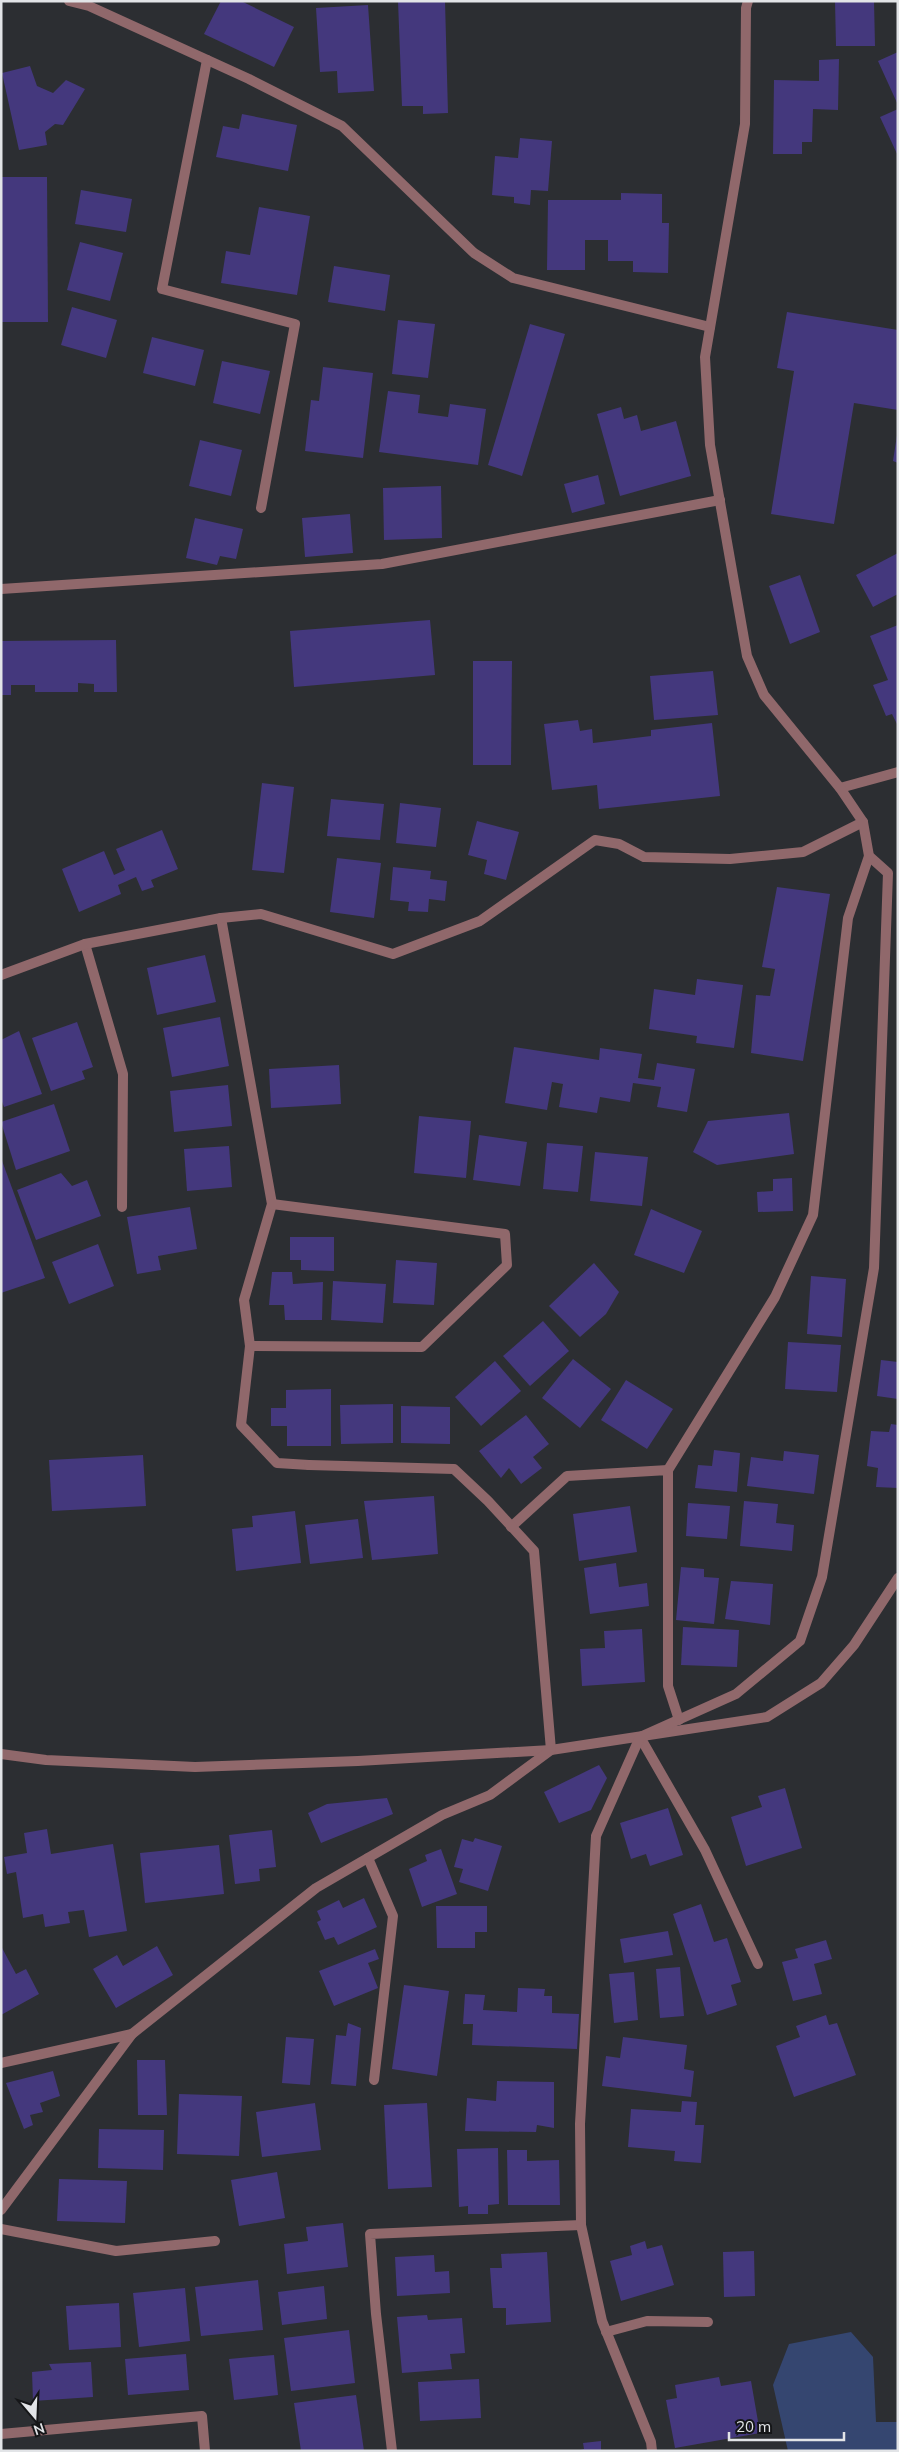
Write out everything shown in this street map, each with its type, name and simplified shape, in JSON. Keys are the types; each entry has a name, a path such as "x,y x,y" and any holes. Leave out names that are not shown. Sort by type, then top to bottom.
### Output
{"street":[{"path":"69,1 89,6 207,60 342,126 474,253 513,278 710,327"},
{"path":"679,1720 668,1686 668,1470 775,1297 813,1215 848,918 870,856 863,822 840,788 764,696 747,656 710,445 705,358 745,124 746,8 748,1"},
{"path":"207,60 162,289 295,324 261,508"},
{"path":"1,589 382,564 720,500"},
{"path":"840,788 898,772"},
{"path":"1,974 85,944 221,918 261,914 393,954 480,921 595,840 619,844 644,857 730,860 803,852 863,822"},
{"path":"652,2451 652,2442 602,2321 582,2225 580,2124 596,1836 640,1737 736,1694 800,1641 822,1577 874,1268 888,873 870,856"},
{"path":"221,918 272,1204 244,1300 250,1346 241,1425 277,1463 454,1469 534,1551 551,1750"},
{"path":"85,944 124,1074 122,1207"},
{"path":"250,1346 422,1346 507,1265 505,1234 272,1204"},
{"path":"511,1527 567,1476 668,1470"},
{"path":"1,1754 46,1760 196,1767 551,1750 767,1717 821,1684 854,1645 898,1578"},
{"path":"640,1737 705,1850 758,1964"},
{"path":"1,2210 132,2034 316,1888 442,1815 490,1795 551,1750"},
{"path":"368,1858 393,1916 374,2080"},
{"path":"1,2063 132,2034"},
{"path":"392,2451 376,2314 370,2234 582,2225"},
{"path":"1,2229 116,2251 215,2241"},
{"path":"606,2332 647,2321 708,2322"},
{"path":"1,2434 202,2416 205,2451"}],"shaded area":[{"path":"851,2332 873,2357 876,2422 898,2422 898,2451 788,2451 773,2385 789,2344"}],"building":[{"path":"221,1 241,1 294,27 274,67 204,34"},
{"path":"398,1 445,1 448,113 423,114 423,106 402,106"},
{"path":"835,1 874,1 875,46 836,46"},
{"path":"368,5 374,91 338,93 337,71 320,72 316,8"},
{"path":"898,52 898,105 878,61"},
{"path":"839,59 838,110 813,109 812,142 802,142 802,154 773,154 774,80 819,81 819,60"},
{"path":"30,66 37,86 53,93 66,80 85,89 63,125 55,124 45,132 47,145 19,150 2,73"},
{"path":"898,109 898,156 880,117"},
{"path":"242,114 297,125 288,171 216,157 223,126 239,129"},
{"path":"520,138 552,141 548,191 531,190 530,205 514,203 514,197 492,195 495,156 518,158"},
{"path":"1,177 47,177 48,322 1,322"},
{"path":"81,190 132,199 126,232 75,224"},
{"path":"621,193 662,194 662,223 669,223 668,273 633,272 633,261 608,261 608,240 585,240 585,270 547,270 548,200 621,200"},
{"path":"259,207 310,216 297,295 221,283 226,251 250,255"},
{"path":"80,242 123,253 110,301 67,290"},
{"path":"334,266 390,275 385,311 328,302"},
{"path":"72,307 117,320 106,358 61,345"},
{"path":"787,312 898,330 898,410 854,403 834,524 771,514 794,371 777,368"},
{"path":"398,320 435,324 428,378 392,374"},
{"path":"530,324 565,334 522,476 488,465"},
{"path":"152,337 204,350 195,386 143,373"},
{"path":"222,361 270,371 260,414 213,403"},
{"path":"323,367 373,373 363,458 305,451 311,400 319,401"},
{"path":"388,391 420,395 418,413 448,417 450,404 486,409 478,465 379,452"},
{"path":"621,407 624,419 637,415 641,431 676,421 691,476 620,496 597,414"},
{"path":"898,435 898,463 893,461"},
{"path":"200,440 242,450 231,496 189,486"},
{"path":"598,475 605,504 572,513 564,484"},
{"path":"441,486 442,538 384,540 383,488"},
{"path":"350,514 353,553 305,557 302,518"},
{"path":"195,518 243,529 236,559 220,556 217,565 186,558"},
{"path":"898,553 898,594 873,607 856,575"},
{"path":"800,575 820,632 790,644 769,586"},
{"path":"430,620 435,675 294,687 290,631"},
{"path":"898,625 898,726 892,714 886,716 873,685 888,680 870,636"},
{"path":"116,640 117,692 94,692 94,684 78,683 78,692 35,692 35,685 11,685 11,695 1,695 1,641"},
{"path":"473,661 512,661 511,765 473,765"},
{"path":"713,671 718,715 654,720 650,676"},
{"path":"578,720 580,731 592,729 593,743 651,736 651,730 712,723 720,796 599,809 597,785 552,790 544,724"},
{"path":"262,783 294,787 284,873 252,870"},
{"path":"331,799 384,804 380,840 327,836"},
{"path":"400,803 441,808 436,847 396,843"},
{"path":"477,821 519,832 506,880 484,874 487,860 468,855"},
{"path":"162,830 178,869 151,880 154,887 142,891 136,877 118,885 121,894 79,912 62,869 104,851 114,875 125,870 116,849"},
{"path":"337,858 381,863 374,918 330,912"},
{"path":"393,867 431,871 430,879 447,881 445,901 429,899 428,912 408,911 409,902 390,900"},
{"path":"777,887 830,894 803,1061 751,1053 756,995 770,996 775,969 762,967"},
{"path":"205,955 216,1002 157,1015 147,968"},
{"path":"697,979 743,985 734,1048 696,1043 697,1036 649,1029 654,989 695,995"},
{"path":"220,1017 229,1066 172,1077 163,1028"},
{"path":"77,1022 93,1067 82,1071 85,1079 51,1091 32,1038"},
{"path":"19,1031 42,1094 4,1107 1,1099 1,1040"},
{"path":"514,1047 599,1060 600,1048 642,1054 638,1078 654,1080 657,1063 695,1069 687,1112 657,1107 661,1087 633,1083 630,1102 600,1097 597,1113 559,1107 563,1084 552,1082 547,1110 505,1103"},
{"path":"339,1065 341,1104 271,1108 269,1069"},
{"path":"228,1085 232,1126 174,1132 170,1091"},
{"path":"54,1104 70,1151 16,1170 1,1122"},
{"path":"789,1113 794,1154 717,1165 693,1152 708,1121"},
{"path":"419,1116 471,1121 466,1178 414,1173"},
{"path":"479,1135 527,1142 520,1186 473,1180"},
{"path":"547,1143 583,1146 578,1192 543,1189"},
{"path":"229,1146 232,1187 187,1191 184,1149"},
{"path":"595,1152 648,1157 642,1206 590,1201"},
{"path":"1,1158 45,1278 1,1293"},
{"path":"61,1173 72,1186 87,1180 101,1216 36,1240 17,1190"},
{"path":"792,1178 793,1211 758,1212 757,1192 773,1191 773,1179"},
{"path":"190,1207 197,1249 158,1256 161,1270 137,1274 127,1217"},
{"path":"651,1209 702,1231 684,1273 634,1255"},
{"path":"290,1237 334,1237 334,1271 301,1270 301,1260 290,1260"},
{"path":"98,1244 114,1286 69,1304 52,1262"},
{"path":"396,1260 437,1263 434,1305 393,1303"},
{"path":"594,1263 619,1292 606,1314 580,1337 549,1306"},
{"path":"272,1272 292,1272 293,1284 323,1282 322,1320 285,1320 284,1305 269,1305"},
{"path":"811,1276 846,1279 842,1337 807,1334"},
{"path":"333,1281 386,1284 383,1323 331,1320"},
{"path":"543,1321 569,1351 530,1386 503,1356"},
{"path":"788,1342 841,1345 837,1392 785,1389"},
{"path":"573,1359 611,1389 580,1428 542,1398"},
{"path":"881,1360 898,1362 898,1399 877,1396"},
{"path":"495,1361 521,1391 481,1426 455,1397"},
{"path":"626,1380 673,1409 647,1449 601,1420"},
{"path":"331,1389 331,1446 287,1446 287,1426 271,1426 271,1408 286,1408 286,1390"},
{"path":"393,1404 393,1443 341,1444 340,1405"},
{"path":"401,1406 450,1407 450,1444 401,1443"},
{"path":"526,1415 549,1444 533,1457 542,1468 521,1484 509,1468 501,1478 479,1451"},
{"path":"891,1424 898,1425 898,1488 876,1487 878,1468 867,1466 871,1431 889,1432"},
{"path":"714,1450 740,1453 737,1492 695,1488 698,1465 712,1466"},
{"path":"784,1451 819,1455 814,1494 747,1486 751,1457 783,1461"},
{"path":"143,1455 146,1506 52,1511 49,1460"},
{"path":"434,1496 438,1554 372,1560 364,1501"},
{"path":"744,1501 778,1504 776,1523 794,1525 792,1551 740,1546"},
{"path":"688,1503 730,1506 727,1539 686,1536"},
{"path":"630,1506 637,1552 579,1561 573,1514"},
{"path":"295,1511 301,1563 236,1571 232,1529 253,1527 252,1516"},
{"path":"358,1519 363,1558 310,1564 305,1525"},
{"path":"616,1563 619,1587 647,1583 649,1606 590,1614 584,1568"},
{"path":"681,1567 704,1569 704,1577 719,1578 714,1624 676,1620"},
{"path":"731,1581 773,1584 770,1625 725,1619"},
{"path":"683,1627 739,1630 737,1667 681,1665"},
{"path":"642,1629 645,1682 582,1686 580,1649 605,1648 604,1631"},
{"path":"599,1765 607,1778 591,1810 559,1823 544,1792"},
{"path":"785,1788 802,1848 746,1866 731,1817 762,1807 758,1796"},
{"path":"387,1798 393,1814 321,1843 308,1813 327,1804"},
{"path":"668,1808 683,1855 650,1866 646,1854 631,1859 620,1823"},
{"path":"47,1829 51,1854 113,1844 127,1931 89,1937 84,1910 68,1912 70,1923 45,1927 43,1914 23,1918 16,1872 7,1874 4,1857 27,1853 24,1833"},
{"path":"272,1830 276,1867 259,1869 260,1881 235,1884 229,1835"},
{"path":"475,1838 502,1846 488,1891 459,1882 463,1869 454,1867 462,1839 473,1842"},
{"path":"219,1845 224,1894 145,1903 140,1853"},
{"path":"441,1849 457,1894 422,1907 409,1869 427,1861 425,1855"},
{"path":"364,1898 377,1927 338,1945 334,1937 325,1940 317,1922 321,1920 317,1911 339,1900 343,1908"},
{"path":"701,1904 714,1942 727,1938 741,1982 731,1985 737,2005 707,2015 673,1914"},
{"path":"436,1906 487,1906 487,1932 475,1932 475,1948 437,1948"},
{"path":"668,1931 673,1955 624,1963 620,1939"},
{"path":"826,1940 832,1959 814,1964 822,1994 793,2001 782,1962 798,1958 795,1949"},
{"path":"1,1946 16,1974 26,1969 39,1994 1,2015"},
{"path":"157,1946 173,1975 116,2008 93,1969 117,1955 123,1966"},
{"path":"375,1949 379,1959 368,1963 378,1988 334,2006 319,1971"},
{"path":"680,1967 684,2016 660,2018 656,1969"},
{"path":"634,1972 638,2020 614,2023 609,1974"},
{"path":"404,1985 449,1991 437,2076 392,2069"},
{"path":"518,1988 545,1989 544,1996 552,1996 552,2013 579,2014 577,2049 472,2045 473,2024 463,2024 465,1994 485,1995 483,2010 517,2012"},
{"path":"826,2015 829,2025 837,2023 856,2075 794,2097 776,2046 800,2037 796,2026"},
{"path":"348,2023 361,2028 356,2086 331,2084 336,2035 346,2036"},
{"path":"286,2037 314,2039 310,2085 282,2083"},
{"path":"623,2037 687,2045 684,2069 694,2071 691,2097 602,2086 606,2056 620,2058"},
{"path":"137,2060 165,2060 167,2115 138,2115"},
{"path":"53,2071 60,2096 40,2103 43,2112 30,2115 33,2125 24,2129 6,2083"},
{"path":"497,2081 554,2082 554,2128 537,2125 536,2132 465,2131 467,2098 496,2101"},
{"path":"179,2094 242,2096 239,2156 177,2154"},
{"path":"682,2101 697,2102 695,2125 704,2125 701,2163 674,2161 675,2151 628,2147 631,2109 681,2112"},
{"path":"315,2103 321,2150 262,2157 256,2112"},
{"path":"427,2103 432,2187 388,2189 384,2105"},
{"path":"99,2129 164,2130 163,2170 98,2168"},
{"path":"498,2148 499,2204 488,2205 488,2214 468,2214 468,2206 459,2207 457,2149"},
{"path":"507,2150 527,2150 527,2161 559,2160 560,2205 508,2205"},
{"path":"277,2172 285,2218 239,2226 231,2180"},
{"path":"59,2179 127,2181 125,2223 57,2221"},
{"path":"343,2223 348,2267 287,2274 284,2244 308,2241 306,2227"},
{"path":"645,2241 647,2249 662,2245 674,2285 621,2301 610,2261 632,2255 630,2246"},
{"path":"754,2251 755,2296 724,2297 723,2252"},
{"path":"547,2252 551,2322 506,2325 506,2308 493,2308 490,2268 502,2268 501,2254"},
{"path":"434,2255 435,2272 449,2271 450,2293 397,2296 395,2257"},
{"path":"258,2280 263,2330 201,2336 195,2287"},
{"path":"324,2286 327,2319 282,2325 278,2292"},
{"path":"185,2288 190,2341 139,2347 133,2293"},
{"path":"119,2303 121,2347 69,2350 66,2306"},
{"path":"427,2315 428,2320 462,2318 465,2353 450,2354 452,2369 402,2373 397,2317"},
{"path":"349,2330 355,2383 291,2391 284,2338"},
{"path":"186,2354 189,2390 128,2395 125,2359"},
{"path":"274,2355 278,2395 234,2400 229,2359"},
{"path":"91,2362 93,2397 33,2401 32,2372 52,2370 49,2364"},
{"path":"719,2377 721,2386 751,2381 760,2433 675,2448 666,2400 677,2398 675,2385"},
{"path":"479,2379 481,2418 420,2421 418,2382"},
{"path":"356,2395 364,2451 301,2451 294,2403"},
{"path":"601,2441 601,2451 577,2451 584,2449 583,2443"}]}
